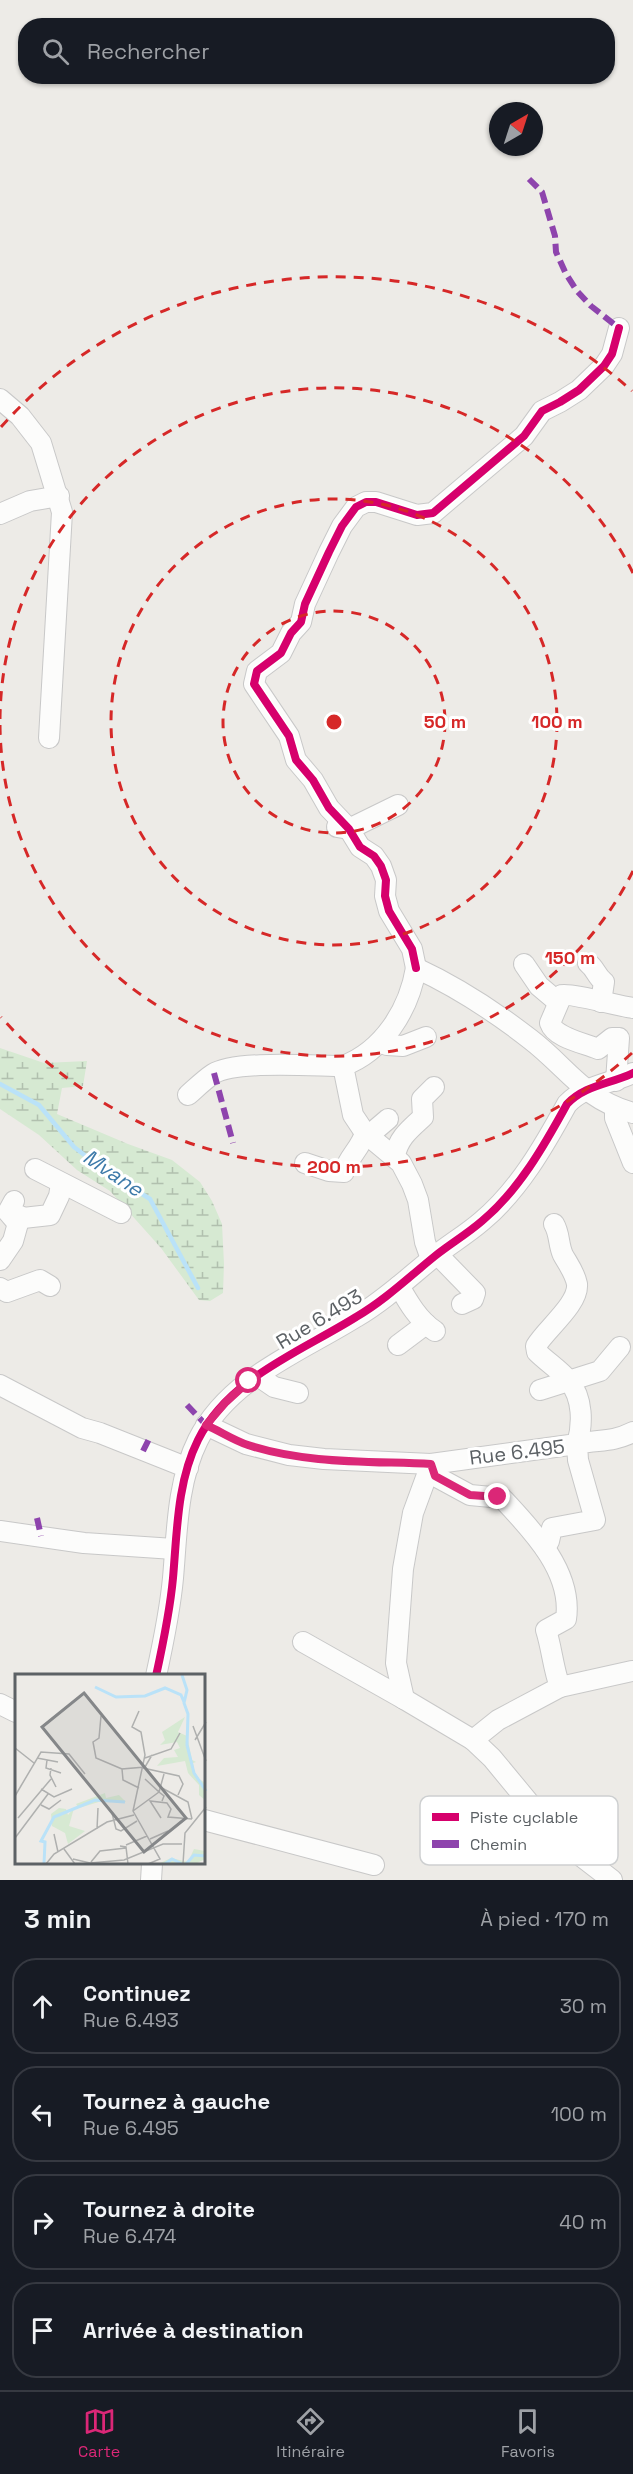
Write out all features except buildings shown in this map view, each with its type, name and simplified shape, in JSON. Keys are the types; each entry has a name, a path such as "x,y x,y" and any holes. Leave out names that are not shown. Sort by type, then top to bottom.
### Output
{"street":[{"path":"188,1095 214,1073 224,1070 251,1067 343,1066 364,1057 383,1040 413,985 416,968 412,949 389,911 385,896 386,880 381,866 374,856 360,847 340,828 312,780 296,760 289,736 254,684 257,671 281,653 291,633 301,622 305,604 329,552 342,526 356,507 366,501 417,515 433,513 524,436 542,411 579,390 604,366 612,354 619,328"},
{"path":"0,399 41,443 62,512 49,738"},
{"path":"0,514 30,501 59,496"},
{"path":"340,828 398,805"},
{"path":"588,963 595,968 598,977 604,982 601,1002"},
{"path":"525,964 539,986 558,1002"},
{"path":"416,968 445,982 482,1005 532,1040 599,1101 624,1111"},
{"path":"625,1077 619,1038 612,1038 598,1049 562,1035 553,1029 550,1023 562,995 568,993 633,1008"},
{"path":"383,1040 387,1045 403,1046 426,1037"},
{"path":"343,1066 348,1100 353,1115 366,1134 401,1162 418,1200 425,1242 434,1257 475,1293 473,1299 462,1304"},
{"name":"Rue 6.493","path":"156,1674 173,1578 180,1502 196,1443 206,1425 249,1381 357,1317 484,1220 519,1182 567,1104 577,1094 625,1077"},
{"path":"395,1156 401,1138 423,1117 422,1099 434,1087"},
{"path":"624,1111 615,1118 633,1163"},
{"path":"304,1164 329,1172 344,1172 347,1161 366,1134 388,1119"},
{"path":"36,1169 61,1184 121,1213"},
{"path":"0,1260 13,1241 17,1209 30,1218 50,1215 61,1184"},
{"path":"554,1224 558,1231 558,1241 563,1255 572,1269 577,1284 576,1294 567,1308 544,1332 536,1346 537,1352 570,1381"},
{"path":"2,1296 36,1280 50,1286"},
{"path":"398,1345 430,1327 399,1286"},
{"path":"540,1390 600,1371 620,1347"},
{"path":"258,1376 274,1387 298,1393"},
{"name":"Rue 6.495","path":"206,1425 246,1444 290,1455 324,1459 431,1464 577,1444 582,1427 581,1415 570,1381"},
{"path":"0,1385 82,1428 188,1468"},
{"path":"545,1548 552,1528 595,1520 578,1460 577,1444 618,1439 633,1432"},
{"path":"431,1464 435,1476 467,1494 502,1498 545,1548 562,1582 568,1604 565,1621 546,1630 553,1667 560,1687"},
{"path":"404,1699 396,1663 403,1569 413,1513 431,1464"},
{"path":"0,1532 94,1544 174,1550"},
{"path":"303,1642 472,1740 492,1758 523,1796"},
{"path":"472,1740 498,1720 560,1687 632,1671"},
{"path":"0,1704 15,1712"},
{"path":"206,1821 374,1865"},
{"path":"151,1880 152,1865"},
{"path":"593,1865 612,1880"}],"green space":[{"path":"0,1048 44,1063 87,1061 83,1086 62,1088 57,1114 172,1160 200,1182 212,1201 222,1224 223,1293 210,1301 199,1300 161,1248 110,1191 77,1170 39,1135 0,1109"}],"waterway":[{"name":"Mvane","path":"0,1084 39,1105 74,1147 104,1170 150,1199 198,1288"}],"marked path":[{"path":"529,179 542,192 555,236 556,252 566,274 591,306 619,328"},
{"path":"214,1073 233,1143"},
{"path":"242,1370 249,1381"},
{"path":"187,1405 206,1425"},
{"path":"143,1451 150,1437"},
{"path":"37,1518 41,1536"}],"cycle path":[{"path":"416,968 412,949 389,911 385,896 386,880 381,866 374,856 360,847 349,829 329,808 313,780 296,760 289,736 254,684 257,671 281,653 291,633 301,622 305,604 329,552 342,526 356,507 366,502 376,502 417,515 433,513 524,436 542,411 579,390 604,366 612,354 619,328"},
{"path":"156,1674 170,1603 182,1490 191,1456 211,1418 247,1383 268,1368 367,1310 476,1226 508,1196 540,1151 567,1104 590,1089 633,1073"}],"route":[{"path":"249,1381 206,1425 246,1444 290,1455 324,1459 431,1464 435,1476 441,1477 467,1494 498,1497"}]}
